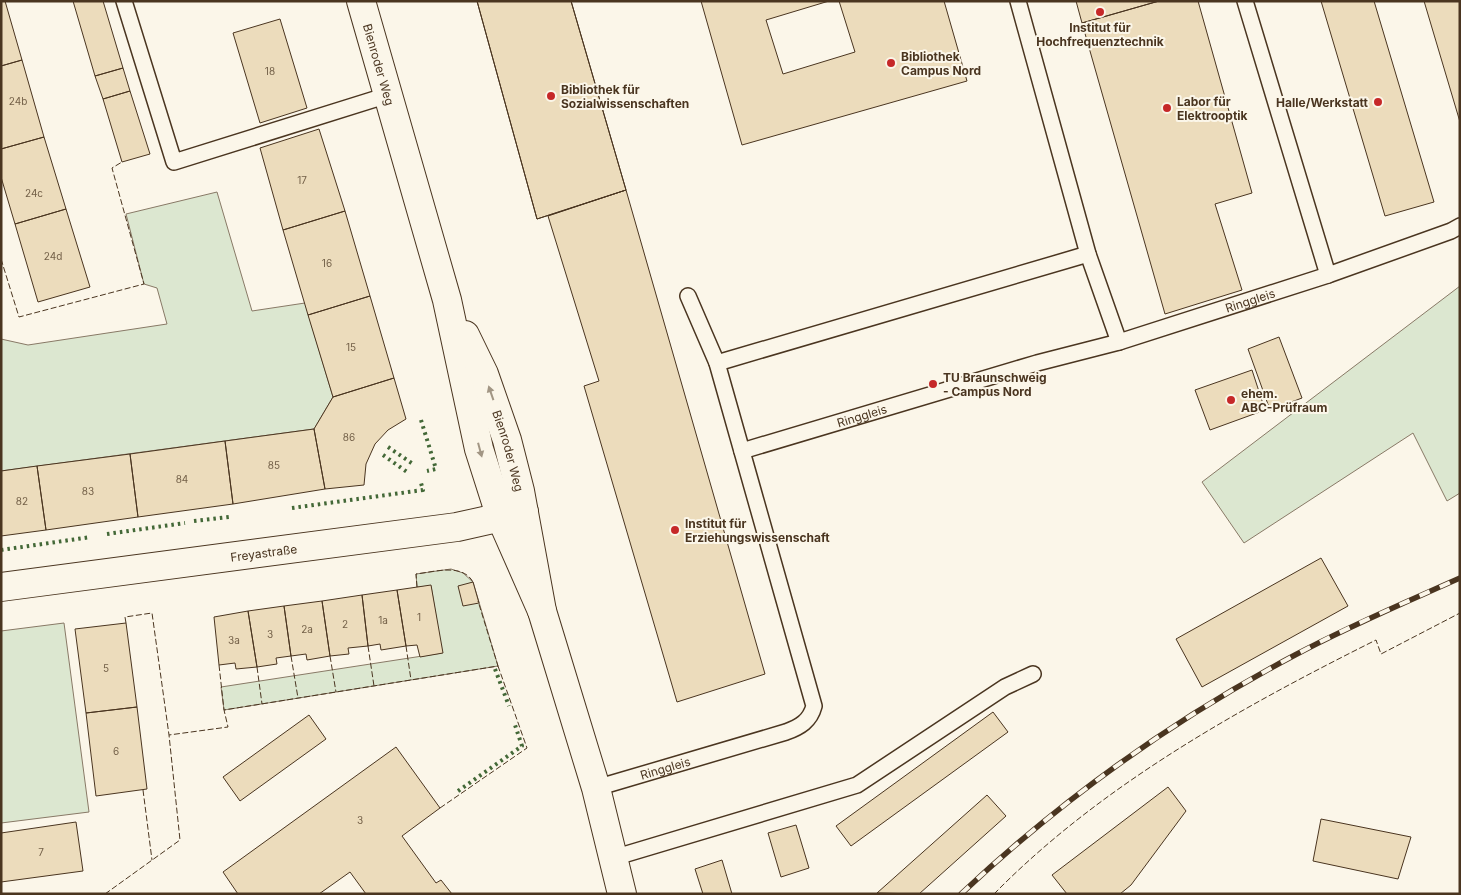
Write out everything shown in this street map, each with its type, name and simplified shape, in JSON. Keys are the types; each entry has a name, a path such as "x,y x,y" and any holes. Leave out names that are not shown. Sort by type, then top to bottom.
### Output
{"main road":[{"name":"Bienroder Weg","path":"361,1 447,300 479,449 513,515 596,788 622,894"},
{"name":"Freyastraße","path":"1,588 447,528 513,515"}],"lane":[{"path":"124,1 174,162 388,95"},
{"path":"1018,1 1088,254 1119,342"},
{"path":"1245,1 1328,275"},
{"name":"Ringgleis","path":"596,788 786,732 803,724 813,712 814,700 742,450 1037,363 1119,342 1328,275 1451,231 1460,226"},
{"path":"717,363 1088,254"},
{"path":"688,296 717,363 742,450"},
{"path":"613,858 857,785 1005,687 1033,674"}],"green space":[{"path":"217,192 252,311 305,303 333,397 314,429 1,471 1,339 28,345 167,324 157,288 144,284 126,214"},
{"path":"1460,286 1460,493 1447,501 1413,433 1244,543 1202,482"},
{"path":"451,569 463,573 473,582 498,666 224,710 221,687 442,653 431,586 417,587 416,574"},
{"path":"64,623 89,812 1,823 1,631"}],"building":[{"path":"1,1 5,1 22,60 1,66"},
{"path":"73,1 103,1 123,68 95,76"},
{"name":"Bibliothek für Sozialwissenschaften","path":"477,1 571,1 626,190 537,219"},
{"name":"Bibliothek für Sozialwissenschaften","path":"477,1 571,1 626,190 537,219"},
{"name":"Bibliothek Campus Nord","path":"701,1 829,1 766,20 783,74 855,52 839,1 944,1 967,81 742,145"},
{"name":"Institut für Hochfrequenztechnik","path":"1076,1 1159,1 1082,23"},
{"name":"Labor für Elektrooptik","path":"1159,1 1198,1 1252,193 1215,204 1242,290 1165,314 1082,23"},
{"name":"Halle/Werkstatt","path":"1321,1 1374,1 1434,202 1385,216"},
{"path":"1424,1 1460,1 1460,122"},
{"path":"280,19 307,108 260,123 233,33"},
{"path":"22,60 44,137 1,149 1,66"},
{"path":"123,68 130,91 103,99 95,76"},
{"path":"130,91 150,154 122,162 103,99"},
{"path":"319,129 345,211 283,230 260,148"},
{"path":"44,137 66,209 15,224 1,177 1,149"},
{"name":"Institut für Erziehungswissenschaft","path":"626,190 765,674 677,702 584,386 599,381 548,216"},
{"path":"66,209 90,287 38,302 15,224"},
{"path":"345,211 370,296 308,315 283,230"},
{"path":"370,296 394,378 333,397 308,315"},
{"path":"1279,337 1302,398 1270,410 1248,349"},
{"name":"ehem. ABC-Prüfraum","path":"1252,370 1265,410 1210,430 1195,390"},
{"path":"394,378 406,419 388,430 375,444 366,464 364,485 325,489 314,429 333,397"},
{"path":"314,429 325,489 233,504 225,441"},
{"path":"225,441 233,504 138,517 130,454"},
{"path":"130,454 138,517 46,530 37,466"},
{"path":"37,466 46,530 1,536 1,471"},
{"path":"1321,558 1348,606 1202,687 1176,639"},
{"path":"473,582 479,603 463,606 458,586"},
{"path":"431,585 443,653 420,657 417,645 406,646 397,590"},
{"path":"397,590 406,646 381,650 380,644 368,646 362,595"},
{"path":"362,595 368,646 348,648 349,654 330,656 322,601"},
{"path":"322,601 330,656 307,660 306,654 291,656 284,606"},
{"path":"284,606 291,656 276,658 277,664 257,667 248,611"},
{"path":"248,611 257,667 236,669 235,663 219,665 214,617"},
{"path":"126,623 137,707 86,713 75,629"},
{"path":"137,707 147,789 96,796 86,713"},
{"path":"993,712 1008,732 851,846 836,826"},
{"path":"309,715 326,739 240,801 223,777"},
{"path":"396,747 440,808 402,836 436,883 441,880 452,894 366,894 350,872 319,894 238,894 223,872"},
{"path":"1168,787 1186,811 1131,885 1120,894 1067,894 1052,875"},
{"path":"987,795 1006,816 919,894 877,893"},
{"path":"1321,819 1411,837 1398,879 1313,861"},
{"path":"76,822 83,871 1,882 1,833"},
{"path":"796,825 809,868 781,877 768,833"},
{"path":"722,860 732,894 703,894 695,869"}],"railway":[{"path":"961,894 999,859 1079,794 1120,763 1206,706 1315,644 1460,578"}],"hedge":[{"path":"421,420 436,469 427,471"},
{"path":"388,447 413,464"},
{"path":"383,455 407,472"},
{"path":"292,508 423,490 421,483"},
{"path":"194,521 229,517"},
{"path":"107,534 185,523"},
{"path":"1,550 91,537"},
{"path":"495,669 509,706"},
{"path":"458,791 522,746 514,722"}],"fence":[{"path":"1,259 19,317 144,284 112,168 122,162"},
{"path":"417,587 416,574 440,570 463,573 474,584"},
{"path":"126,623 125,617 152,613 169,735 228,727 224,710 498,666 478,601"},
{"path":"994,894 1080,818 1174,752 1274,693 1376,640 1381,654 1460,613"},
{"path":"368,646 374,686"},
{"path":"406,646 411,680"},
{"path":"291,656 298,698"},
{"path":"330,656 336,692"},
{"path":"219,665 224,710"},
{"path":"440,808 527,748 498,666"},
{"path":"257,667 262,704"},
{"path":"105,894 180,840 169,735"},
{"path":"143,790 152,860"}],"place":[{"name":"Institut für Hochfrequenztechnik","path":"1100,12"},
{"name":"Bibliothek Campus Nord","path":"891,63"},
{"name":"Bibliothek für Sozialwissenschaften","path":"551,96"},
{"name":"Halle/Werkstatt","path":"1378,102"},
{"name":"Labor für Elektrooptik","path":"1167,108"},
{"name":"TU Braunschweig - Campus Nord","path":"933,384"},
{"name":"ehem. ABC-Prüfraum","path":"1231,400"},
{"name":"Institut für Erziehungswissenschaft","path":"675,530"}]}
